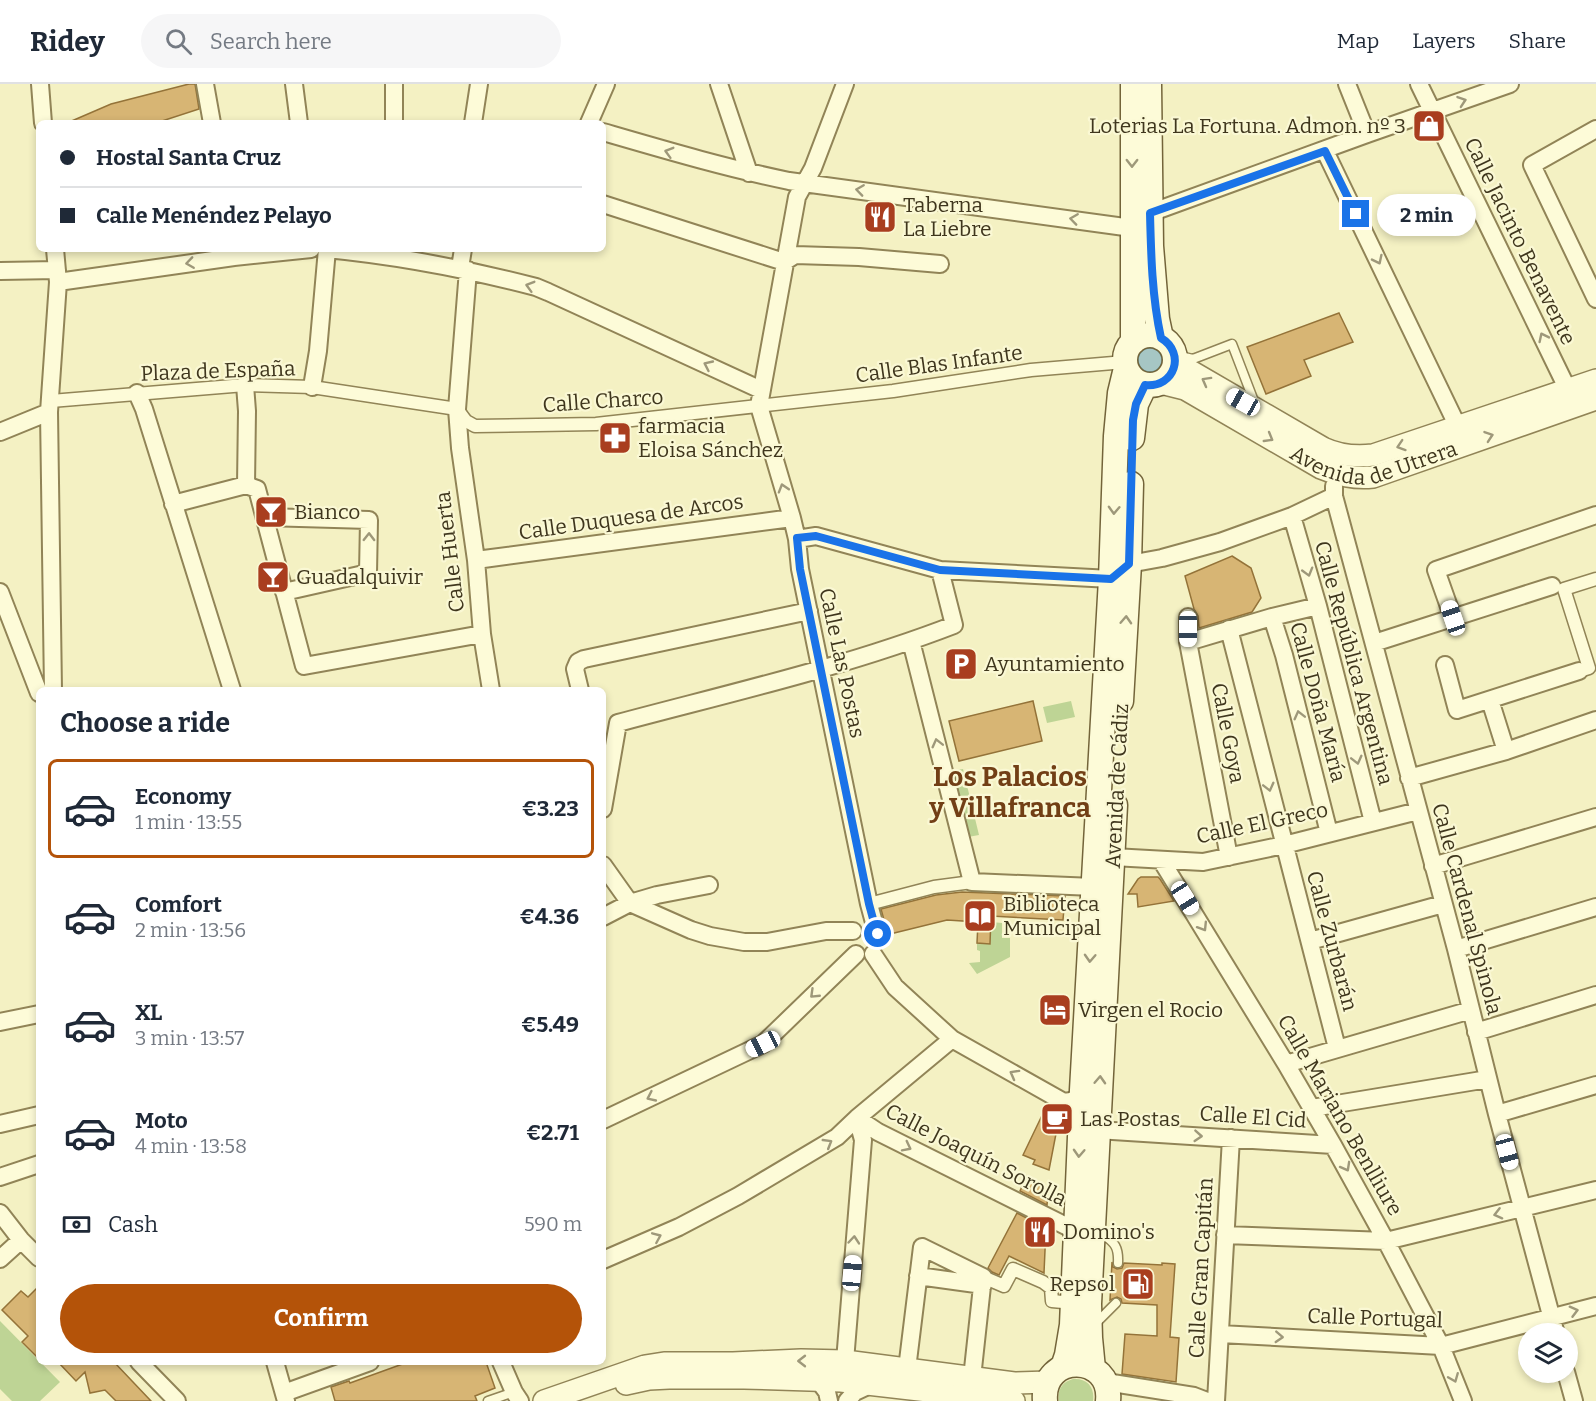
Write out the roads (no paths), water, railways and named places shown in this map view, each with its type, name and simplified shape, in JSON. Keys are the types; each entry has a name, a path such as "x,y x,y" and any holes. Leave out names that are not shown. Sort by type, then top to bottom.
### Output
{"main road":[{"path":"1133,84 1141,221 1157,319 1170,351 1171,374 1153,384 1133,379 1128,357 1146,336 1154,336 1170,351"},
{"path":"1141,221 1149,84"},
{"name":"Avenida de Cádiz","path":"1102,1384 1090,1332 1084,1226 1082,1090 1111,579 1116,436 1120,393 1128,357 1141,221"},
{"name":"Avenida de Cádiz","path":"1052,1384 1072,1331 1097,1130 1129,564 1133,420 1136,404 1153,384"},
{"path":"1052,1384 1072,1365 1079,1364 1102,1384"}],"street":[{"path":"39,84 43,120"},
{"path":"205,84 211,120"},
{"path":"294,84 299,120"},
{"path":"394,84 394,120"},
{"path":"473,120 479,84"},
{"path":"590,120 606,84"},
{"path":"719,84 749,172"},
{"path":"375,252 464,269 548,292 760,398 797,197 813,168 845,84"},
{"path":"1347,84 1367,134"},
{"name":"Calle Jacinto Benavente","path":"1419,84 1568,390"},
{"path":"606,133 678,154 789,181 1141,221 1367,134 1510,84"},
{"path":"1596,129 1532,165 1596,299"},
{"path":"1325,151 1458,428"},
{"path":"606,205 784,262"},
{"path":"53,687 50,407 58,276 55,252"},
{"path":"0,271 58,276 252,252"},
{"path":"312,387 318,351 327,252"},
{"name":"Calle Huerta","path":"463,252 457,409 460,448 476,560 482,634 491,687"},
{"path":"784,262 795,255 859,257 940,264"},
{"name":"Avenida de Utrera","path":"1170,351 1257,410 1323,448 1347,455 1373,455 1596,380"},
{"name":"Calle Blas Infante","path":"760,398 893,391 1128,357"},
{"name":"Avenida de Utrera","path":"1153,384 1185,390 1321,468 1349,477 1373,477 1596,399"},
{"path":"245,385 246,484"},
{"name":"Plaza de España","path":"50,407 137,393 245,385 312,387 457,409"},
{"path":"137,393 231,687"},
{"name":"Calle Charco","path":"457,409 460,416 468,423 479,427 596,424 760,398"},
{"name":"Calle Las Postas","path":"760,398 797,538 800,569 876,930"},
{"path":"0,432 50,407"},
{"name":"Calle Cardenal Spinola","path":"1334,473 1334,496 1456,950 1552,1323"},
{"path":"173,504 246,484 257,489 304,666 482,634"},
{"path":"797,538 816,536 940,570 1111,579 1129,564 1162,558 1220,542 1292,516 1334,496"},
{"path":"1453,618 1432,563 1596,515"},
{"name":"Calle República Argentina","path":"1292,516 1318,606 1373,822"},
{"path":"265,517 369,520 368,573 284,592"},
{"name":"Calle Duquesa de Arcos","path":"476,560 792,518"},
{"path":"606,792 618,723 821,668 911,641 954,625 940,570"},
{"path":"1445,665 1457,710 1589,668 1564,589 1596,579"},
{"path":"1374,643 1552,586"},
{"path":"0,592 37,687"},
{"path":"1188,642 1318,606"},
{"path":"579,687 575,669 578,662 584,659 809,611"},
{"name":"Calle Goya","path":"1188,616 1188,642 1229,857"},
{"name":"Calle Doña María","path":"1272,617 1284,655 1329,833"},
{"name":"Calle Zurbarán","path":"1229,629 1337,1048"},
{"path":"911,641 972,882"},
{"path":"1490,700 1506,751"},
{"path":"1409,778 1506,751 1596,720"},
{"name":"Calle El Greco","path":"1113,857 1203,862 1284,845 1418,811"},
{"path":"1433,866 1596,817"},
{"name":"Calle Mariano Benlliure","path":"1161,860 1333,1145 1441,1346 1462,1401"},
{"path":"606,869 630,903 710,936 744,942 767,942 826,931 853,931"},
{"path":"869,904 934,887 972,882 1094,887"},
{"path":"606,915 630,903 709,885"},
{"path":"1310,941 1443,904"},
{"path":"1456,950 1596,907"},
{"path":"606,1119 763,1044 865,954 877,950 880,938 876,930 860,926 853,931 850,937 852,950 865,954 895,987 952,1039 1062,1101 1072,1101 1082,1090"},
{"path":"1476,1032 1596,994"},
{"path":"1286,1064 1471,1010"},
{"path":"0,1022 36,1015"},
{"path":"606,1259 679,1227 738,1196 837,1137 952,1039"},
{"path":"1312,1108 1488,1079"},
{"path":"1497,1114 1596,1085"},
{"path":"0,1124 36,1116"},
{"path":"845,1361 863,1140 857,1118"},
{"name":"Calle Joaquín Sorolla","path":"857,1118 878,1132 1084,1226"},
{"name":"Calle El Cid","path":"1097,1130 1333,1145"},
{"name":"Calle Gran Capitán","path":"1216,1401 1231,1138"},
{"path":"0,1178 36,1165"},
{"path":"1226,1235 1386,1241 1596,1190"},
{"path":"0,1213 36,1255"},
{"path":"0,1259 21,1240"},
{"path":"898,1386 922,1247 983,1281"},
{"path":"918,1276 983,1281 1004,1286 1012,1269 1043,1282 1051,1288 1052,1301 1063,1302"},
{"path":"972,1378 983,1281"},
{"name":"Calle Portugal","path":"1558,1323 1596,1306"},
{"name":"Calle Portugal","path":"1221,1334 1441,1346 1518,1332"},
{"path":"544,1401 624,1373 658,1364 845,1361 898,1386 972,1378 1024,1384 1052,1384"},
{"path":"142,1365 177,1401"},
{"path":"276,1365 285,1397 363,1365"},
{"path":"502,1365 517,1396"},
{"path":"574,1401 609,1389 649,1380 744,1378 818,1380 898,1386 1014,1401"},
{"path":"818,1380 827,1392 829,1401"},
{"path":"1569,1383 1574,1401"},
{"path":"847,1401 855,1392 872,1384"},
{"path":"1102,1384 1194,1396 1207,1401"}],"lane":[{"path":"1170,351 1192,359 1232,344 1257,410"},
{"path":"1084,1226 1098,1230 1117,1246 1118,1263"},
{"path":"1090,1332 1116,1303"},
{"path":"488,1401 517,1396"}],"water":[{"path":"1150,348 1158,352 1162,360 1158,368 1150,372 1142,368 1138,360 1142,352"}],"place":[{"name":"Loterias La Fortuna. Admon. nº 3","path":"1429,126"},
{"name":"Taberna La Liebre","path":"880,217"},
{"name":"farmacia Eloisa Sánchez","path":"615,438"},
{"name":"Bianco","path":"271,512"},
{"name":"Guadalquivir","path":"273,577"},
{"name":"Ayuntamiento","path":"961,664"},
{"name":"Biblioteca Municipal","path":"980,916"},
{"name":"Virgen el Rocio","path":"1055,1010"},
{"name":"Las Postas","path":"1057,1119"},
{"name":"Domino's","path":"1040,1232"},
{"name":"Repsol","path":"1138,1284"}],"district":[{"name":"Los Palacios y Villafranca","path":"1010,792"}]}
